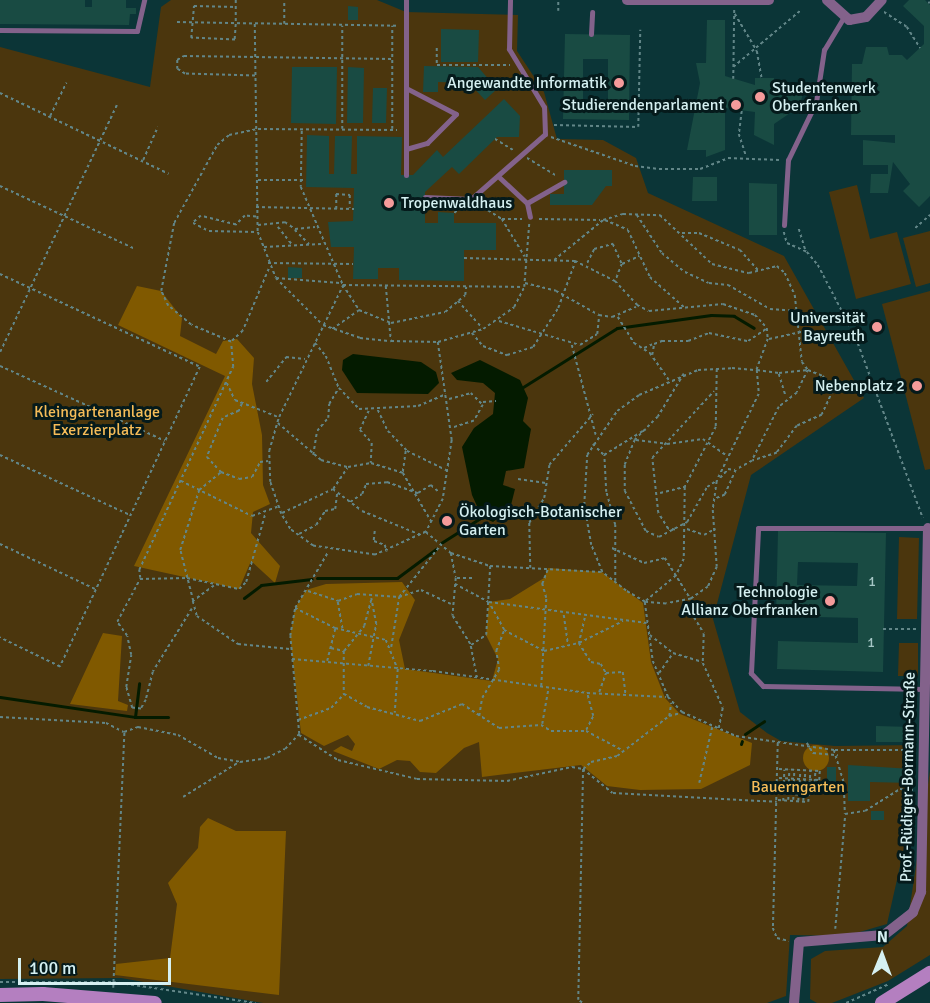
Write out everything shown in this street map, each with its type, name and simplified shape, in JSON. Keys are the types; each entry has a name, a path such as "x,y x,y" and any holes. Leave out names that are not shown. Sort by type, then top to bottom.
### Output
{"main road":[{"path":"882,1003 930,973"},
{"path":"0,995 43,994 155,1003"}],"street":[{"path":"627,0 769,0"},
{"path":"827,0 843,18 861,18 880,4"},
{"name":"Prof.-Rüdiger-Bormann-Straße","path":"794,1003 799,942 869,940 884,935 912,912 921,892 927,528"}],"lane":[{"path":"0,30 137,31 144,0"},
{"path":"406,0 406,175"},
{"path":"425,197 471,199 500,177 520,153 545,134 547,123 538,94 509,49 510,0"},
{"path":"591,34 592,12"},
{"path":"784,225 788,160 816,102 824,50 843,18"},
{"path":"406,88 456,114 427,143 406,149"},
{"path":"500,177 527,203 530,218"},
{"path":"527,203 564,182"},
{"path":"925,689 763,686 751,673 758,528 927,528"}],"path":[{"path":"236,0 236,7 236,24 235,40 191,38 194,6 236,7"},
{"path":"284,0 284,24"},
{"path":"558,0 558,11"},
{"path":"733,79 735,1"},
{"path":"880,4 907,27 920,48"},
{"path":"733,67 757,51 801,10"},
{"path":"734,13 757,51 762,78"},
{"path":"177,22 406,26"},
{"path":"255,24 258,232 270,269 276,278 322,326 391,341 438,342 483,329 514,307 524,287 530,218"},
{"path":"342,25 342,129"},
{"path":"392,26 392,130"},
{"path":"547,123 638,127 640,30"},
{"path":"437,48 437,64 518,65"},
{"path":"255,76 185,74 177,69 184,56 255,59 392,59"},
{"path":"50,117 66,84"},
{"path":"0,93 169,174"},
{"path":"0,352 117,105"},
{"path":"742,111 739,134 746,157"},
{"path":"143,160 158,127"},
{"path":"231,342 191,325 168,306 161,280 174,223 217,145 229,135 258,129 406,130"},
{"path":"302,129 301,181 308,208 341,284 359,310 391,323 445,312 458,301 466,287"},
{"path":"545,134 634,166 659,169 700,169 728,158 788,160"},
{"path":"495,139 564,182"},
{"path":"257,180 306,180"},
{"path":"0,186 135,249"},
{"path":"336,209 336,194 350,195 350,209"},
{"path":"471,199 502,219 526,258"},
{"path":"256,207 354,209"},
{"path":"636,214 662,253 685,272 728,285 770,309 799,311"},
{"path":"554,260 603,220 636,214 660,215 712,264 730,272 759,271 777,266 785,273 799,311 802,362 808,370"},
{"path":"915,228 930,215"},
{"path":"257,217 245,216 236,225 201,216 194,223 209,231 258,232"},
{"path":"502,219 617,222 628,230 650,277 687,309"},
{"path":"257,225 277,226 285,222 309,244"},
{"path":"784,225 787,243 807,252"},
{"path":"277,226 292,244"},
{"path":"295,229 315,227"},
{"path":"799,228 807,252 856,338 927,528"},
{"path":"681,233 699,233 740,250 759,271"},
{"path":"263,247 322,244"},
{"path":"586,264 594,249 613,244 622,264"},
{"path":"615,281 622,264 640,255"},
{"path":"464,258 575,261 586,264 615,281 637,306 661,312 739,306 767,328 768,339 757,370 759,394 717,481 714,499 717,567 708,587 685,601 645,602 602,572 591,545 584,506 583,477 592,444 617,411 684,373 717,369 757,370 779,373 808,370 823,376 833,391 822,416 797,426 777,453 752,461 736,470 728,469 717,481 707,487 687,522 676,530 659,537 652,534 632,509 625,491 625,465 635,440 650,427 684,373"},
{"path":"472,333 483,346 507,355 533,347 564,296 575,261"},
{"path":"268,263 354,264"},
{"path":"231,342 243,331 270,269"},
{"path":"0,274 200,367 60,667 0,638"},
{"path":"276,278 386,286 524,287"},
{"path":"524,283 564,296 599,315 617,316 637,306"},
{"path":"341,284 279,417 268,461 278,507 298,535 329,552 358,556 387,553 426,532 432,522 449,472 452,428 438,342"},
{"path":"386,286 391,341"},
{"path":"458,301 483,329"},
{"path":"331,329 359,310"},
{"path":"498,320 572,345 595,336 599,315"},
{"path":"617,316 625,330 652,355 670,381"},
{"path":"643,348 709,333 748,341 767,328"},
{"path":"768,339 810,330"},
{"path":"221,472 199,490 181,539 193,601 192,609 153,672 146,700 141,709 132,708 126,687 131,655 127,636 117,622 140,579 139,570 227,383 233,367 231,342"},
{"path":"314,343 326,356 339,388 350,402 369,410 386,404 418,406 447,393"},
{"path":"652,355 654,344"},
{"path":"572,345 579,381 593,414 596,436"},
{"path":"267,382 286,357 306,359"},
{"path":"0,366 165,441"},
{"path":"645,602 676,576 684,559 687,529 685,487 708,443 718,417 714,391 717,369"},
{"path":"752,461 786,398 797,393 808,370"},
{"path":"779,373 786,398"},
{"path":"227,383 235,400 279,417"},
{"path":"312,455 317,431 328,418 329,404 339,388"},
{"path":"676,530 668,529 658,513 659,493 651,463 714,391"},
{"path":"448,399 471,393 483,402 496,401"},
{"path":"452,428 474,421 483,411 483,402"},
{"path":"242,404 240,411 223,418 207,457 221,472 238,479 252,477 260,462 268,461"},
{"path":"377,409 388,432 407,451 449,472"},
{"path":"369,410 360,427 372,443 371,464"},
{"path":"530,570 529,524 544,498 549,465 593,414"},
{"path":"278,423 312,455 348,466 371,464 403,473"},
{"path":"604,455 650,427"},
{"path":"635,440 667,444 703,439 728,457"},
{"path":"592,444 604,455 606,492 615,525 612,548 615,582"},
{"path":"407,451 403,473 432,522"},
{"path":"0,455 131,516"},
{"path":"281,513 333,489 348,466"},
{"path":"714,499 725,495 736,470"},
{"path":"518,479 546,483"},
{"path":"180,481 252,516 266,514 278,507"},
{"path":"350,502 362,494 366,484 387,482 413,492 431,485 439,492"},
{"path":"659,493 685,487"},
{"path":"333,489 350,502 422,535"},
{"path":"298,535 316,525 325,511 334,509 337,492"},
{"path":"140,579 187,578 239,589 246,582 266,514"},
{"path":"687,529 704,536 715,528"},
{"path":"375,531 374,541 385,545 387,553"},
{"path":"426,532 451,553 490,566 530,570 548,568 602,572"},
{"path":"0,544 95,589"},
{"path":"390,648 399,597 440,546"},
{"path":"612,548 644,563 665,558 691,598"},
{"path":"298,734 291,658 295,608 329,552"},
{"path":"451,553 456,578 452,604 456,623 471,645 477,678"},
{"path":"471,645 486,635 490,566"},
{"path":"541,687 545,612 542,584 548,568"},
{"path":"456,578 473,578"},
{"path":"455,584 489,602 545,612 648,623"},
{"path":"193,601 214,585"},
{"path":"306,590 314,596 338,601 357,594 371,598 399,597 421,590 452,604"},
{"path":"297,720 331,708 344,694 344,651 358,633 371,598"},
{"path":"367,666 375,634 371,598"},
{"path":"338,601 343,630"},
{"path":"685,601 705,634 703,663 723,708 719,729"},
{"path":"489,602 504,630 544,651 579,643 624,621"},
{"path":"645,602 649,634 659,674 668,697 681,712 712,727 753,741 807,743 834,750 924,751"},
{"path":"295,608 335,628 375,634 390,648 398,669 395,714"},
{"path":"192,609 238,644 291,649"},
{"path":"564,614 568,644"},
{"path":"586,616 579,643 591,662 600,664 606,673"},
{"path":"327,662 335,628"},
{"path":"884,629 926,630"},
{"path":"479,716 482,698 499,670 496,651 504,630"},
{"path":"649,634 673,653 703,663"},
{"path":"331,648 344,651"},
{"path":"659,674 673,653"},
{"path":"291,658 477,678 587,693 668,697"},
{"path":"606,673 623,672 626,696"},
{"path":"598,693 606,673"},
{"path":"542,725 548,688"},
{"path":"586,731 593,716 587,693"},
{"path":"344,694 367,707 420,721 462,704 499,728 542,725 551,731 586,731 624,751"},
{"path":"669,716 672,702"},
{"path":"583,769 624,751 669,716 681,712"},
{"path":"0,717 106,723 124,732 138,727 178,735 218,758 240,762 267,758 298,734"},
{"path":"699,783 712,727"},
{"path":"113,977 124,732"},
{"path":"298,734 349,764 417,779 507,781 572,767 583,769 614,793 808,802 810,770"},
{"path":"778,742 773,928 777,938 790,941"},
{"path":"807,743 813,753 839,755"},
{"path":"834,750 839,755 845,814 834,936"},
{"path":"183,797 240,762"},
{"path":"582,1003 578,1000 583,769"},
{"path":"777,788 819,790 820,780 820,771 778,769"},
{"path":"783,801 784,770"},
{"path":"788,801 789,770"},
{"path":"793,801 794,770"},
{"path":"798,801 800,770"},
{"path":"803,801 805,770"},
{"path":"814,789 815,771"},
{"path":"778,778 820,780"},
{"path":"845,814 865,811 900,789 923,790"},
{"path":"777,794 809,795"},
{"path":"0,982 113,982 255,1003"},
{"path":"846,1003 878,989"}],"green space":[{"name":"Ökologisch-Botanischer Garten","path":"171,0 377,0 406,12 518,15 517,51 544,92 557,139 603,140 636,158 648,193 784,256 864,398 751,475 713,619 740,712 767,733 781,741 835,746 915,745 910,822 887,924 846,936 790,935 786,996 767,1003 263,1003 121,978 0,979 0,47 150,87 161,7"},
{"path":"857,185 870,239 897,232 911,284 856,299 829,192"},
{"path":"930,231 930,283 916,287 903,238"},
{"name":"Nebenplatz 2","path":"930,291 930,469 925,470 882,304"},
{"path":"899,537 919,538 917,619 897,619"},
{"path":"899,643 918,643 918,676 898,676"},
{"path":"930,771 930,955 888,981 832,1003 817,1003 810,999 811,959 825,951 883,947 907,926"}],"shaded area":[{"path":"137,286 161,291 182,318 180,336 216,354 223,341 237,339 254,358 252,384 262,435 263,485 270,504 253,512 251,533 280,566 275,583 251,561 239,589 134,566 225,376 118,325"},
{"path":"353,354 421,362 436,372 439,383 428,394 357,393 342,370 343,360"},
{"path":"480,360 520,380 528,398 523,421 531,429 524,468 506,471 503,485 515,489 510,509 493,522 482,517 472,495 462,447 474,428 493,414 495,393 483,383 457,380 451,373"},
{"path":"548,568 602,572 643,603 651,662 665,698 680,714 752,743 750,765 701,789 640,790 607,786 581,765 482,777 479,742 464,748 436,773 420,772 410,761 397,760 379,769 333,751 341,746 352,751 355,744 348,735 324,746 301,733 290,636 295,608 306,590 326,584 402,582 415,600 399,640 405,669 492,681 498,659 486,635 489,602 510,599 544,578"},
{"path":"103,633 122,636 118,701 128,705 127,711 70,704"},
{"path":"816,745 825,749 829,758 825,767 816,771 807,767 803,758 807,749"},
{"path":"208,818 236,831 286,831 279,995 115,975 116,964 170,958 177,904 168,883 198,848 200,827"}],"building":[{"path":"0,0 85,0 85,7 92,7 92,0 126,0 126,8 136,8 136,14 130,14 129,25 0,24"},
{"path":"909,0 925,0 930,5 930,196 919,207 903,191 910,184 893,162 888,193 870,193 871,174 888,174 888,165 863,165 863,140 895,143 895,135 851,135 852,64 862,64 866,47 887,47 889,55 902,55 907,60 924,44 924,26 903,6"},
{"path":"348,6 358,7 358,20 348,20"},
{"path":"707,20 725,20 725,76 755,85 755,78 774,78 774,89 779,84 806,84 799,107 774,124 774,145 754,135 755,112 725,108 725,150 706,157 706,150 687,150 700,83 696,63 706,63"},
{"path":"441,29 479,30 478,62 441,62"},
{"name":"Angewandte Informatik","path":"565,34 630,35 629,120 563,119","holes":["583,59 608,59 608,107 583,107"]},
{"path":"424,66 478,67 497,89 485,100 469,83 438,82 438,92 423,92"},
{"path":"292,67 337,67 336,124 291,123"},
{"path":"348,67 364,68 363,123 347,123"},
{"path":"373,88 387,88 386,123 372,123"},
{"path":"504,99 520,116 519,137 497,137 459,174 452,167 425,192 425,223 438,223 438,212 454,213 454,223 496,223 496,250 464,250 464,281 399,280 399,268 378,268 378,279 353,279 354,247 331,247 328,222 353,221 354,188 306,187 307,135 329,136 329,174 334,174 335,136 352,136 351,174 357,174 357,136 402,137 401,175 413,175 437,150 443,157"},
{"path":"564,170 612,170 612,186 606,186 592,205 550,205 550,194 564,194"},
{"path":"693,177 717,177 717,201 692,201"},
{"path":"749,183 777,184 777,235 749,235"},
{"path":"288,267 302,268 302,278 288,278"},
{"name":"Technologie Allianz Oberfranken","path":"778,531 886,533 883,672 777,669 778,641 858,643 858,618 776,616","holes":["798,562 858,563 857,586 797,585"]},
{"path":"876,726 912,727 912,742 876,742"},
{"path":"848,765 912,769 912,783 870,782 870,801 848,801"},
{"path":"827,767 836,767 836,792 827,792"},
{"path":"871,811 884,811 884,820 871,820"}],"waterway":[{"path":"523,387 617,328 711,315 734,316 754,328"},
{"path":"441,543 482,517"},
{"path":"317,578 397,578 436,549"},
{"path":"244,598 261,585 312,579"},
{"path":"0,697 135,717 139,683"},
{"path":"135,717 168,717"},
{"path":"745,734 764,721"}],"place":[{"name":"Angewandte Informatik","path":"619,83"},
{"name":"Studentenwerk Oberfranken","path":"760,97"},
{"name":"Studierendenparlament","path":"736,105"},
{"name":"Tropenwaldhaus","path":"389,203"},
{"name":"Universität Bayreuth","path":"877,327"},
{"name":"Nebenplatz 2","path":"917,386"},
{"name":"Ökologisch-Botanischer Garten","path":"447,521"},
{"name":"Technologie Allianz Oberfranken","path":"830,601"}],"park label":[{"name":"Kleingartenanlage Exerzierplatz","path":"97,421"},
{"name":"Bauerngarten","path":"798,787"}]}
